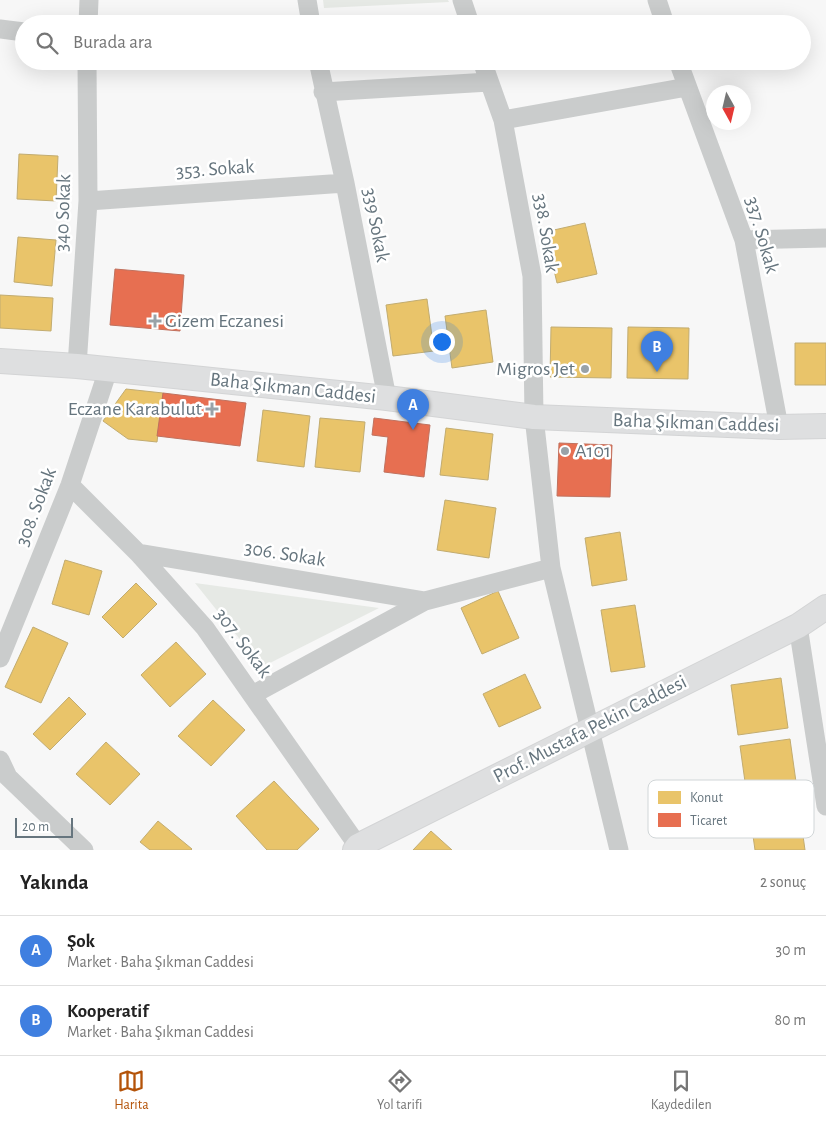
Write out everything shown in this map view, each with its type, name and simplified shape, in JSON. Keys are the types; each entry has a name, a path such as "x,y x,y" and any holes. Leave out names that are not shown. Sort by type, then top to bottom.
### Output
{"main road":[{"name":"Baha Şıkman Caddesi","path":"0,361 77,366 387,398 534,417 779,427 826,426"},
{"name":"Prof. Mustafa Pekin Caddesi","path":"356,848 590,728 798,626 826,608"}],"street":[{"path":"88,15 89,0"},
{"path":"307,0 310,15"},
{"path":"462,0 467,15"},
{"path":"657,0 662,15"},
{"path":"0,29 15,31"},
{"name":"340 Sokak","path":"77,366 88,201 87,70"},
{"name":"339 Sokak","path":"319,70 345,183 387,398"},
{"name":"338. Sokak","path":"485,70 503,120 532,276 534,417 551,568 619,850"},
{"name":"337. Sokak","path":"681,70 744,240 779,427"},
{"path":"323,92 489,82"},
{"path":"503,120 686,87"},
{"name":"353. Sokak","path":"88,201 345,183"},
{"path":"744,240 826,238"},
{"name":"308. Sokak","path":"0,658 70,485 108,370"},
{"name":"307. Sokak","path":"70,485 138,553 206,628 254,694 356,848"},
{"name":"306. Sokak","path":"138,553 425,600"},
{"path":"254,694 425,600 551,568"},
{"path":"798,626 826,806"},
{"path":"3,776 84,850"}],"shaded area":[{"path":"323,0 448,0 449,2 324,8"},
{"path":"195,583 379,608 262,667"}],"building: Konut":[{"path":"19,154 58,156 56,201 17,199"},
{"path":"585,223 597,274 557,283 545,232"},
{"path":"18,237 56,240 52,286 14,282"},
{"path":"0,295 53,298 51,331 0,328"},
{"path":"427,299 434,351 393,356 386,305"},
{"path":"486,310 493,362 452,368 445,316"},
{"path":"551,327 612,328 611,378 550,377"},
{"path":"628,327 689,328 688,379 627,378"},
{"path":"795,343 826,343 826,385 795,385"},
{"path":"126,389 163,393 157,442 128,439 103,421"},
{"path":"263,410 310,416 304,467 257,461"},
{"path":"320,418 365,422 360,472 315,467"},
{"path":"446,428 493,434 488,480 440,475"},
{"path":"445,500 496,508 489,558 437,550"},
{"path":"620,532 627,580 592,586 585,538"},
{"path":"65,560 102,571 89,615 52,604"},
{"path":"136,583 157,604 123,638 102,617"},
{"path":"498,591 519,638 482,654 461,608"},
{"path":"635,605 645,667 611,672 601,610"},
{"path":"33,627 68,643 41,703 5,687"},
{"path":"176,642 206,674 170,707 141,675"},
{"path":"525,674 541,708 499,727 483,694"},
{"path":"781,678 788,728 738,735 731,685"},
{"path":"69,697 86,714 50,750 33,734"},
{"path":"213,700 245,730 211,766 178,736"},
{"path":"790,739 796,780 745,780 740,746"},
{"path":"106,742 140,774 110,805 76,774"},
{"path":"274,781 319,829 297,850 267,850 236,816"},
{"path":"158,821 192,849 150,850 140,842"},
{"path":"431,831 452,850 413,850"},
{"path":"753,838 803,838 805,850 755,850"}],"building: Ticaret":[{"path":"115,269 184,275 180,331 110,325"},
{"path":"163,393 246,403 240,446 157,436"},
{"path":"374,418 430,425 424,477 384,472 388,437 372,435"},
{"path":"559,443 612,445 610,497 557,496"}],"place":[{"name":"Gizem Eczanesi","path":"155,321"},
{"name":"Migros Jet","path":"585,369"},
{"name":"Kooperatif","path":"657,372"},
{"name":"Eczane Karabulut","path":"212,409"},
{"name":"Şok","path":"413,430"},
{"name":"A101","path":"565,451"}]}
